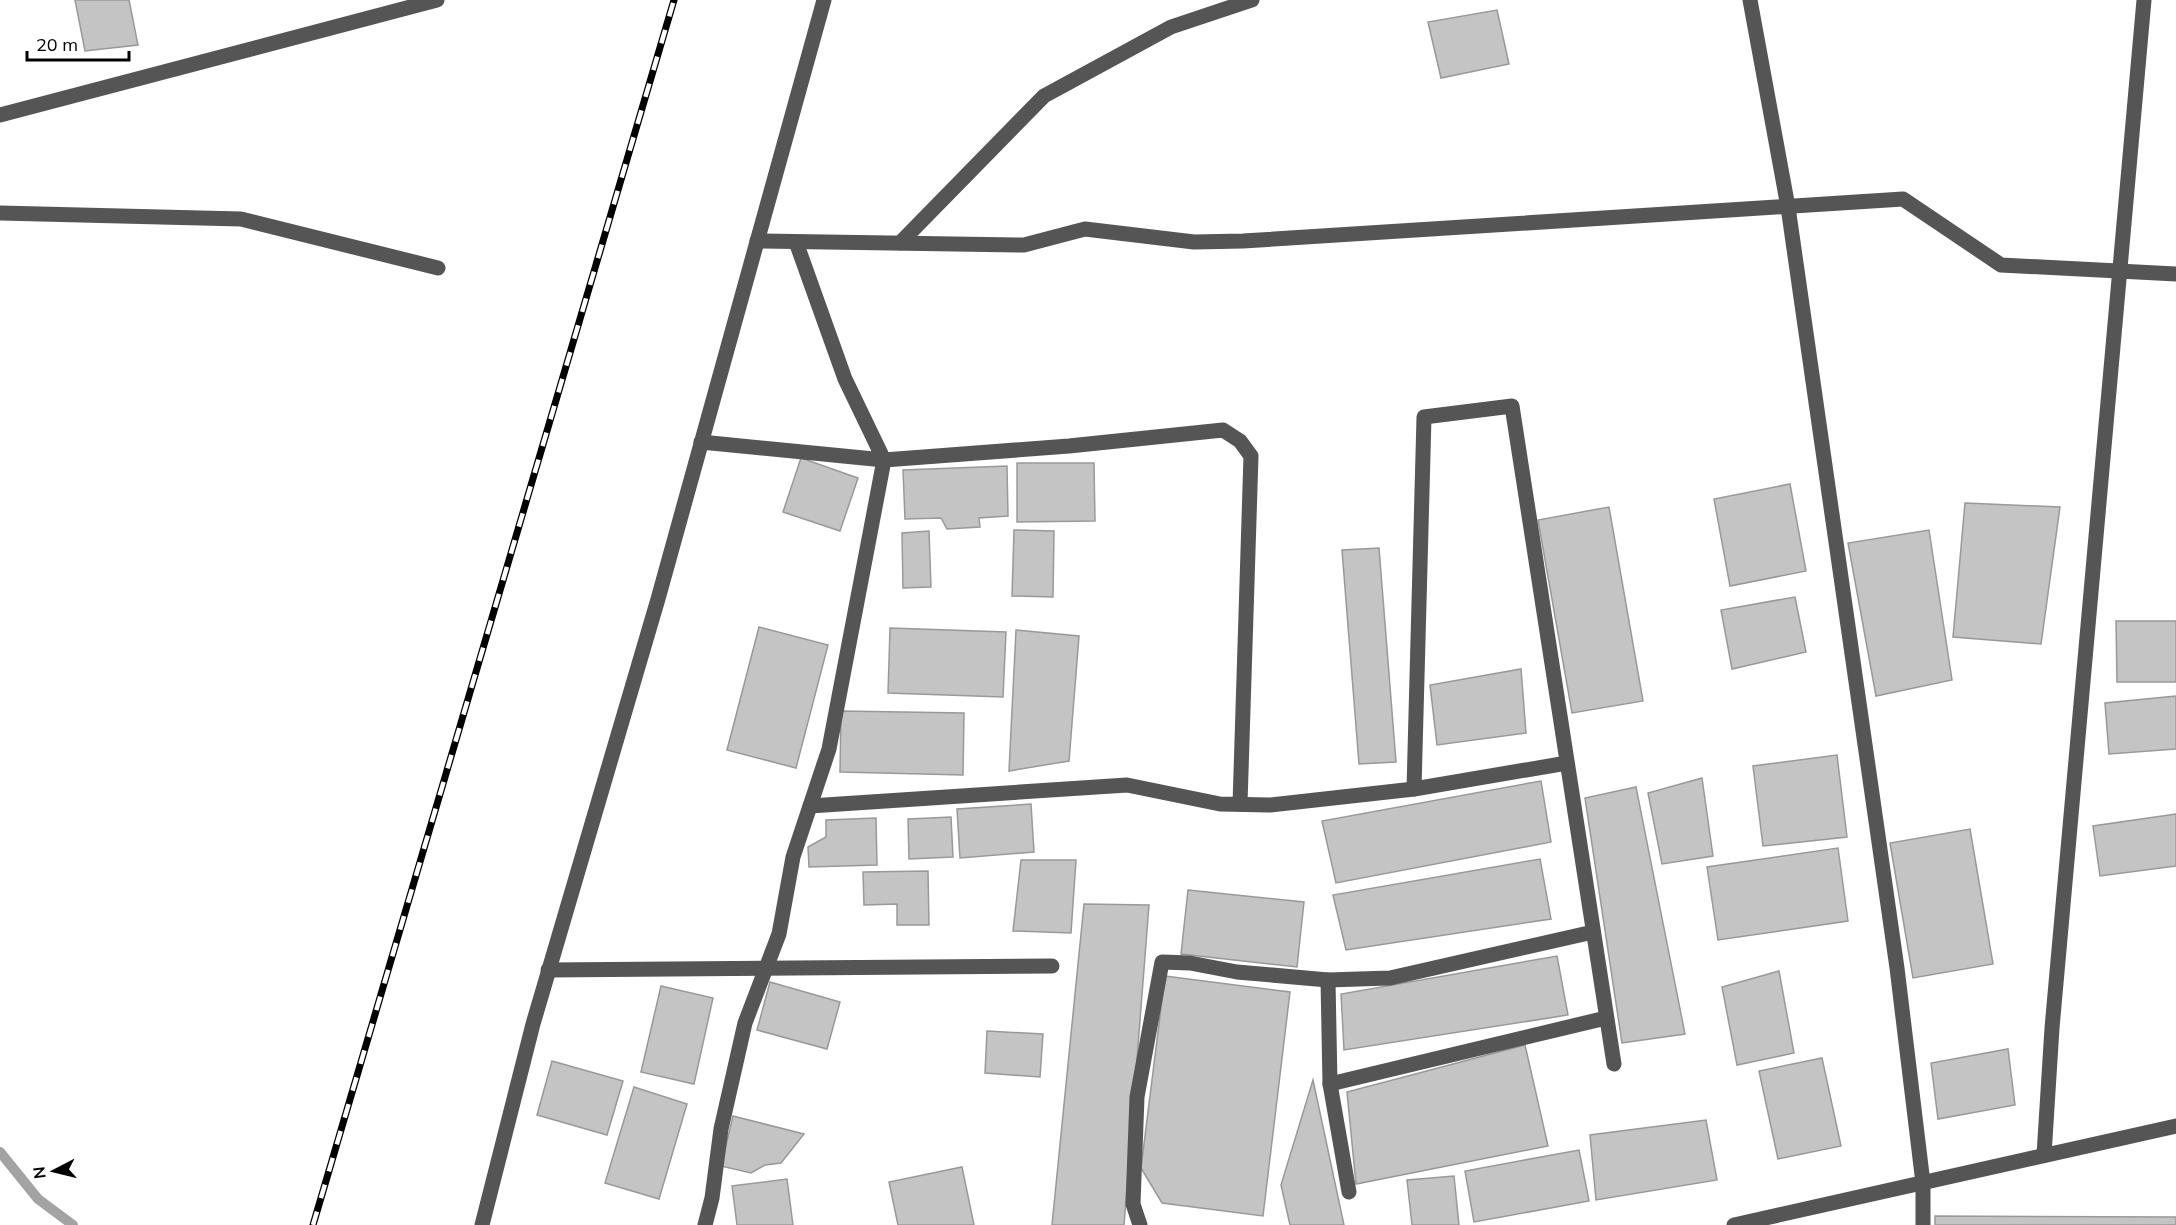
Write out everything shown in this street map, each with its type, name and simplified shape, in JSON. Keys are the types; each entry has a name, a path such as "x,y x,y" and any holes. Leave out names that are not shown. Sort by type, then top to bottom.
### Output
{"street":[{"path":"0,115 437,0"},
{"path":"482,1225 548,970 658,599 824,0"},
{"path":"900,243 1044,96 1171,27 1252,0"},
{"path":"1749,0 1788,207 1897,968 1923,1183 1923,1225"},
{"path":"2044,1155 2052,1028 2144,0"},
{"path":"757,241 1024,245 1085,229 1194,242 1243,241 1903,199 2001,265 2176,273"},
{"path":"0,213 241,219 438,268"},
{"path":"705,1225 712,1198 721,1129 746,1023 779,934 793,857 829,748 884,460 845,379 796,242"},
{"path":"1414,789 1424,417 1512,406 1614,1064"},
{"path":"701,442 884,460 1069,446 1223,430 1240,441 1251,456 1240,804"},
{"path":"810,806 1127,785 1220,804 1270,804 1414,789 1567,763"},
{"path":"1140,1225 1133,1204 1137,1097 1161,962 1190,963 1237,972 1328,981 1390,978 1593,932"},
{"path":"548,970 1052,966"},
{"path":"1328,981 1330,1084 1349,1192"},
{"path":"1330,1084 1606,1018"},
{"path":"1734,1225 2176,1126"}],"building":[{"path":"75,0 129,0 138,45 85,51"},
{"path":"1497,10 1509,64 1441,78 1428,22"},
{"path":"801,458 858,478 840,531 783,512"},
{"path":"1017,463 1094,463 1095,521 1017,522"},
{"path":"1007,466 1008,516 979,518 980,527 947,529 941,518 905,519 903,470"},
{"path":"1790,484 1806,571 1730,586 1714,499"},
{"path":"1965,503 2060,507 2041,644 1953,637"},
{"path":"1609,507 1643,701 1572,713 1538,520"},
{"path":"1014,530 1054,531 1053,597 1012,596"},
{"path":"1929,530 1952,680 1876,696 1848,543"},
{"path":"929,531 931,587 903,588 902,533"},
{"path":"1379,548 1396,762 1359,764 1342,550"},
{"path":"1795,597 1806,652 1732,669 1721,610"},
{"path":"2116,621 2176,621 2176,682 2117,682"},
{"path":"759,627 828,645 796,768 727,750"},
{"path":"890,628 1006,632 1003,697 888,693"},
{"path":"1016,630 1079,636 1069,761 1009,771"},
{"path":"1521,669 1526,733 1437,745 1430,685"},
{"path":"2176,696 2176,749 2109,754 2105,703"},
{"path":"841,711 964,713 963,775 840,772"},
{"path":"1837,755 1847,837 1763,846 1753,766"},
{"path":"1702,778 1713,856 1662,864 1648,793"},
{"path":"1541,781 1551,842 1336,883 1322,821"},
{"path":"1636,787 1685,1034 1622,1043 1585,798"},
{"path":"1031,804 1034,852 960,858 957,809"},
{"path":"2176,814 2176,866 2100,876 2093,826"},
{"path":"951,817 953,857 909,859 908,819"},
{"path":"876,818 877,865 809,867 808,847 826,837 826,820"},
{"path":"1970,829 1993,964 1913,978 1890,843"},
{"path":"1838,848 1848,921 1718,940 1707,867"},
{"path":"1540,859 1551,919 1346,950 1333,895"},
{"path":"1021,860 1076,860 1071,933 1013,931"},
{"path":"928,871 929,925 897,925 897,904 864,905 863,872"},
{"path":"1188,890 1304,902 1297,967 1181,954"},
{"path":"1084,904 1149,905 1124,1225 1052,1225"},
{"path":"1557,956 1568,1015 1344,1050 1341,994"},
{"path":"1779,971 1794,1053 1737,1065 1722,987"},
{"path":"1165,976 1290,992 1263,1216 1162,1203 1141,1168"},
{"path":"770,982 840,1002 827,1049 757,1030"},
{"path":"661,986 713,998 694,1084 641,1072"},
{"path":"987,1031 1043,1034 1040,1077 985,1073"},
{"path":"1525,1045 1548,1146 1356,1184 1347,1092"},
{"path":"2008,1049 2015,1105 1938,1119 1931,1063"},
{"path":"1822,1058 1841,1146 1778,1159 1759,1071"},
{"path":"552,1061 623,1081 607,1135 537,1115"},
{"path":"1313,1080 1344,1225 1290,1225 1281,1185"},
{"path":"634,1087 687,1104 659,1199 605,1183"},
{"path":"733,1116 804,1134 781,1163 765,1165 751,1173 721,1166"},
{"path":"1706,1120 1717,1180 1596,1200 1590,1135"},
{"path":"1579,1150 1589,1201 1474,1222 1465,1171"},
{"path":"962,1167 974,1225 898,1225 889,1182"},
{"path":"1454,1176 1459,1225 1412,1225 1407,1180"},
{"path":"787,1179 793,1225 737,1225 732,1186"},
{"path":"1935,1216 2176,1217 2176,1225 1935,1225"}],"waterway":[{"path":"0,1152 38,1199 73,1225"}],"railway":[{"path":"313,1225 674,0"}]}
